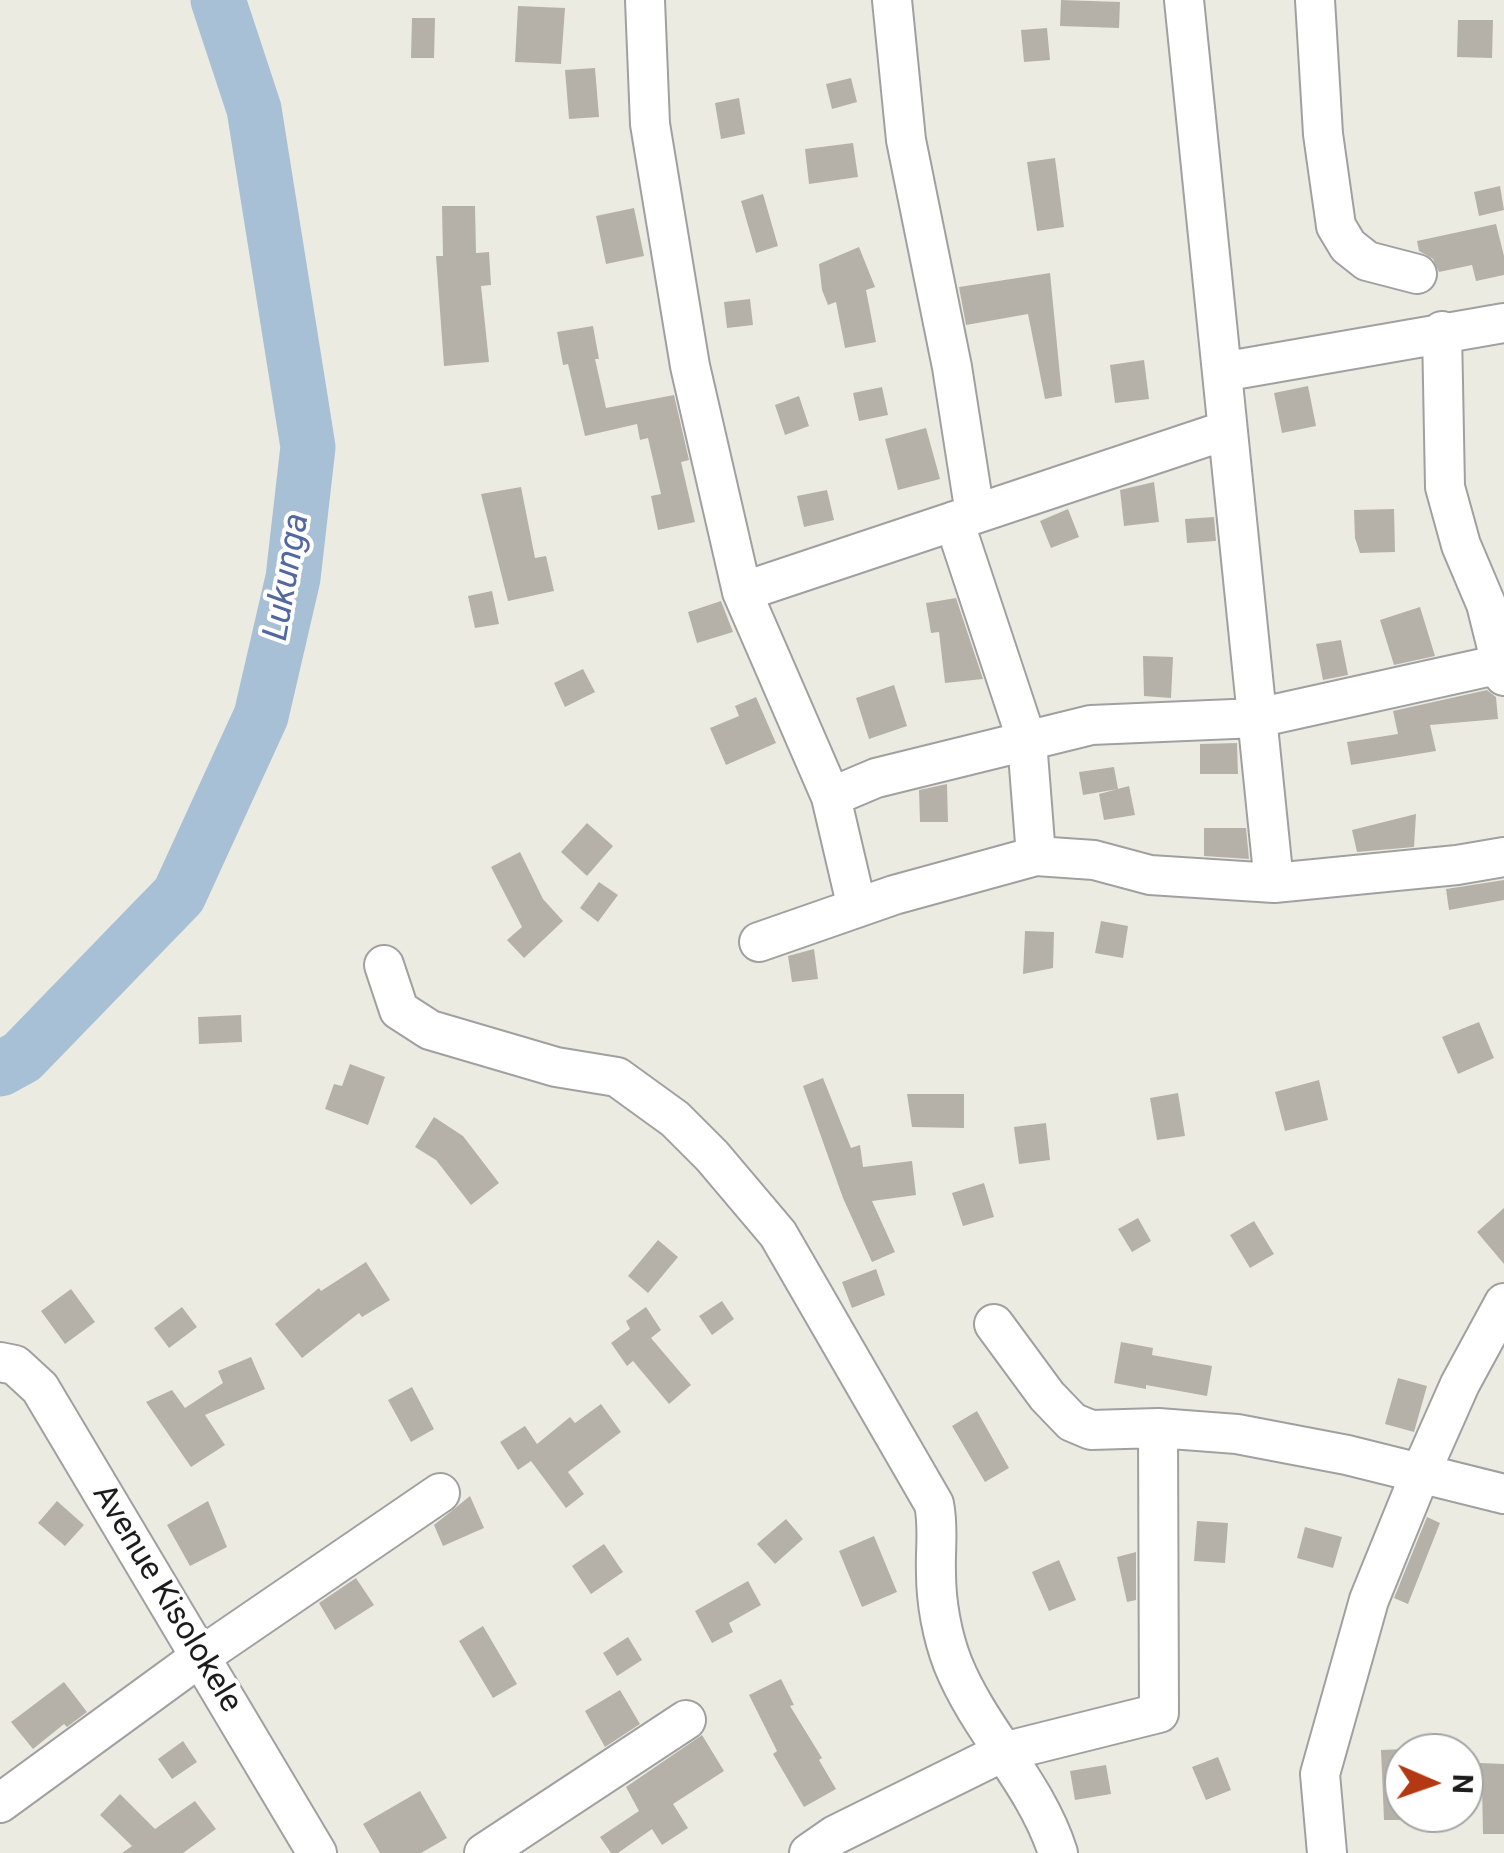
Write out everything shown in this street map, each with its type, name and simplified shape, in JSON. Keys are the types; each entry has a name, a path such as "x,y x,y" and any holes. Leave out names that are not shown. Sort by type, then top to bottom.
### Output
{"street":[{"path":"646,0 653,142 690,366 742,592 831,797 857,908"},
{"path":"892,0 906,140 952,367 964,518 1028,740 1036,856"},
{"path":"1184,0 1274,883"},
{"path":"1315,0 1324,134 1336,226 1348,246 1367,261 1417,274"},
{"path":"1222,372 1504,323"},
{"path":"831,797 876,778 1091,725 1257,718 1502,670 1486,604 1462,545 1446,487 1442,331"},
{"path":"742,592 1228,430"},
{"path":"758,942 994,865 1036,856 1094,860 1150,875 1274,883 1457,866 1504,856"},
{"path":"384,965 399,1010 430,1030 556,1067 618,1077 675,1118 778,1234 934,1504 939,1530 936,1577 940,1616 952,1661 973,1706 1023,1780 1058,1853"},
{"path":"1327,1853 1320,1774 1369,1600 1460,1384 1504,1303"},
{"path":"994,1324 1047,1396 1072,1422 1092,1430 1158,1428 1237,1434 1420,1472 1504,1494"},
{"name":"Avenue Kisolokele","path":"0,1362 16,1365 40,1388 200,1656 309,1850"},
{"path":"809,1853 835,1835 1003,1752 1159,1712 1158,1428"},
{"path":"0,1803 200,1656 440,1493"},
{"path":"484,1853 686,1720"}],"building":[{"path":"1061,0 1120,2 1119,28 1060,26"},
{"path":"518,6 565,8 561,64 515,62"},
{"path":"412,18 435,18 434,58 411,58"},
{"path":"1458,20 1493,20 1492,58 1457,57"},
{"path":"1047,28 1050,60 1024,62 1021,30"},
{"path":"595,68 599,117 569,119 565,70"},
{"path":"851,78 857,102 832,109 826,84"},
{"path":"739,98 745,134 721,139 715,103"},
{"path":"853,143 858,177 809,184 805,149"},
{"path":"1055,158 1064,227 1037,231 1027,162"},
{"path":"1500,186 1504,210 1479,216 1474,192"},
{"path":"763,194 778,246 756,253 741,201"},
{"path":"442,206 475,206 476,253 489,252 491,285 481,286 489,362 444,366 436,256 443,256"},
{"path":"634,208 644,256 606,264 596,216"},
{"path":"1496,224 1504,275 1476,281 1472,265 1439,272 1433,259 1419,251 1417,241"},
{"path":"859,247 875,287 866,290 876,342 845,348 836,302 828,305 819,264"},
{"path":"1050,273 1062,396 1045,399 1028,314 966,325 959,287"},
{"path":"750,299 753,325 727,328 724,302"},
{"path":"593,326 599,359 595,359 606,408 674,395 689,460 681,462 695,522 658,530 651,496 661,494 648,438 640,440 637,424 585,436 557,332"},
{"path":"1144,360 1149,399 1115,403 1110,365"},
{"path":"1308,386 1316,426 1282,433 1274,393"},
{"path":"882,387 888,415 859,421 853,393"},
{"path":"799,396 809,426 785,435 775,405"},
{"path":"926,428 940,479 898,490 885,439"},
{"path":"1154,482 1159,522 1124,526 1120,490"},
{"path":"521,487 535,558 546,556 554,591 508,601 481,494"},
{"path":"827,490 834,520 804,527 797,496"},
{"path":"1068,509 1079,537 1051,548 1040,521"},
{"path":"1394,509 1395,552 1360,553 1354,510"},
{"path":"1214,517 1216,541 1187,543 1185,519"},
{"path":"492,591 499,624 475,628 468,596"},
{"path":"956,598 983,679 945,683 939,632 931,633 926,603"},
{"path":"721,601 733,632 697,643 688,612"},
{"path":"1420,607 1435,656 1394,665 1380,620"},
{"path":"1341,640 1348,675 1323,680 1316,644"},
{"path":"1143,656 1173,657 1171,698 1144,696"},
{"path":"583,669 595,692 565,707 554,683"},
{"path":"894,685 907,726 869,739 856,698"},
{"path":"1487,690 1496,697 1498,719 1430,725 1436,751 1351,765 1347,742 1398,734 1393,711"},
{"path":"756,697 776,743 726,765 710,728 739,716 735,706"},
{"path":"1237,743 1238,774 1200,774 1200,744"},
{"path":"1114,767 1118,789 1083,795 1079,772"},
{"path":"947,784 948,822 920,822 919,790"},
{"path":"1129,786 1135,815 1104,820 1099,794"},
{"path":"1416,814 1414,847 1357,852 1352,830"},
{"path":"587,823 613,846 587,876 561,852"},
{"path":"1204,828 1246,828 1249,859 1204,856"},
{"path":"520,852 543,899 563,921 524,958 507,940 522,927 491,867"},
{"path":"1504,880 1504,900 1449,910 1446,889"},
{"path":"599,882 618,895 598,922 580,908"},
{"path":"1101,921 1128,926 1123,958 1095,953"},
{"path":"1025,931 1054,932 1053,968 1023,974"},
{"path":"814,949 818,979 792,982 788,956"},
{"path":"241,1015 242,1042 199,1044 198,1017"},
{"path":"1479,1022 1494,1058 1458,1074 1442,1037"},
{"path":"350,1064 385,1077 368,1125 325,1109 334,1084 342,1086"},
{"path":"823,1078 851,1148 860,1145 863,1167 912,1161 916,1195 872,1201 895,1252 872,1262 843,1198 803,1086"},
{"path":"1319,1080 1328,1120 1285,1131 1275,1092"},
{"path":"1178,1093 1185,1136 1157,1140 1150,1098"},
{"path":"907,1094 964,1094 964,1128 912,1127"},
{"path":"434,1117 463,1136 499,1183 471,1205 436,1160 415,1147"},
{"path":"1046,1123 1050,1160 1019,1164 1014,1127"},
{"path":"984,1183 994,1217 963,1226 952,1193"},
{"path":"1504,1208 1504,1264 1477,1232"},
{"path":"1138,1218 1151,1241 1132,1252 1118,1229"},
{"path":"1254,1221 1274,1254 1250,1268 1230,1235"},
{"path":"658,1240 678,1257 648,1293 628,1276"},
{"path":"366,1262 390,1300 362,1317 359,1313 302,1358 275,1324 319,1288 321,1291"},
{"path":"876,1269 885,1295 852,1308 842,1282"},
{"path":"71,1289 95,1322 65,1344 41,1311"},
{"path":"722,1301 734,1319 712,1335 699,1316"},
{"path":"182,1307 197,1327 169,1348 154,1328"},
{"path":"646,1307 661,1330 651,1338 691,1385 669,1404 633,1361 627,1366 611,1343 630,1329 626,1321"},
{"path":"1121,1342 1153,1348 1152,1355 1212,1366 1207,1396 1114,1383"},
{"path":"251,1357 265,1389 205,1415 225,1445 191,1467 146,1402 172,1390 185,1408 223,1383 218,1371"},
{"path":"1398,1378 1427,1386 1414,1432 1385,1424"},
{"path":"412,1387 434,1429 411,1442 388,1400"},
{"path":"601,1404 621,1432 568,1472 584,1494 566,1508 531,1461 518,1470 500,1442 525,1426 537,1444 570,1417 575,1423"},
{"path":"977,1411 1009,1468 985,1482 952,1426"},
{"path":"470,1496 484,1528 443,1546 434,1525"},
{"path":"57,1501 84,1525 65,1546 38,1523"},
{"path":"208,1501 227,1547 190,1566 167,1525"},
{"path":"1427,1517 1440,1523 1408,1604 1394,1598"},
{"path":"786,1519 803,1539 775,1564 757,1544"},
{"path":"1197,1521 1228,1523 1225,1563 1194,1561"},
{"path":"1305,1527 1342,1537 1333,1568 1297,1558"},
{"path":"874,1536 897,1592 862,1607 839,1551"},
{"path":"604,1544 623,1572 591,1594 572,1566"},
{"path":"1136,1552 1136,1600 1127,1602 1117,1557"},
{"path":"1059,1560 1076,1600 1049,1611 1032,1572"},
{"path":"356,1578 374,1605 335,1630 319,1603"},
{"path":"748,1581 761,1605 729,1623 733,1632 712,1643 695,1611"},
{"path":"483,1626 517,1684 493,1698 459,1641"},
{"path":"628,1637 642,1660 617,1676 603,1653"},
{"path":"781,1679 794,1705 790,1706 836,1789 804,1807 773,1754 777,1751 749,1695"},
{"path":"64,1682 87,1712 67,1727 64,1724 33,1749 11,1722"},
{"path":"620,1690 640,1724 605,1747 585,1711"},
{"path":"702,1735 724,1771 673,1804 688,1828 662,1845 652,1829 618,1853 611,1853 600,1837 639,1811 626,1787"},
{"path":"183,1741 197,1762 172,1779 158,1759"},
{"path":"1381,1750 1384,1750 1384,1820"},
{"path":"1218,1757 1231,1790 1206,1800 1192,1767"},
{"path":"1484,1763 1504,1764 1504,1834 1483,1834"},
{"path":"1106,1765 1111,1794 1075,1800 1070,1771"},
{"path":"420,1791 447,1838 421,1853 380,1853 363,1824"},
{"path":"120,1794 155,1829 195,1801 216,1829 183,1853 122,1853 132,1846 100,1815"}],"waterway":[{"name":"Lukunga","path":"0,1069 22,1057 179,895 261,716 293,578 308,447 254,109 218,0"}]}
